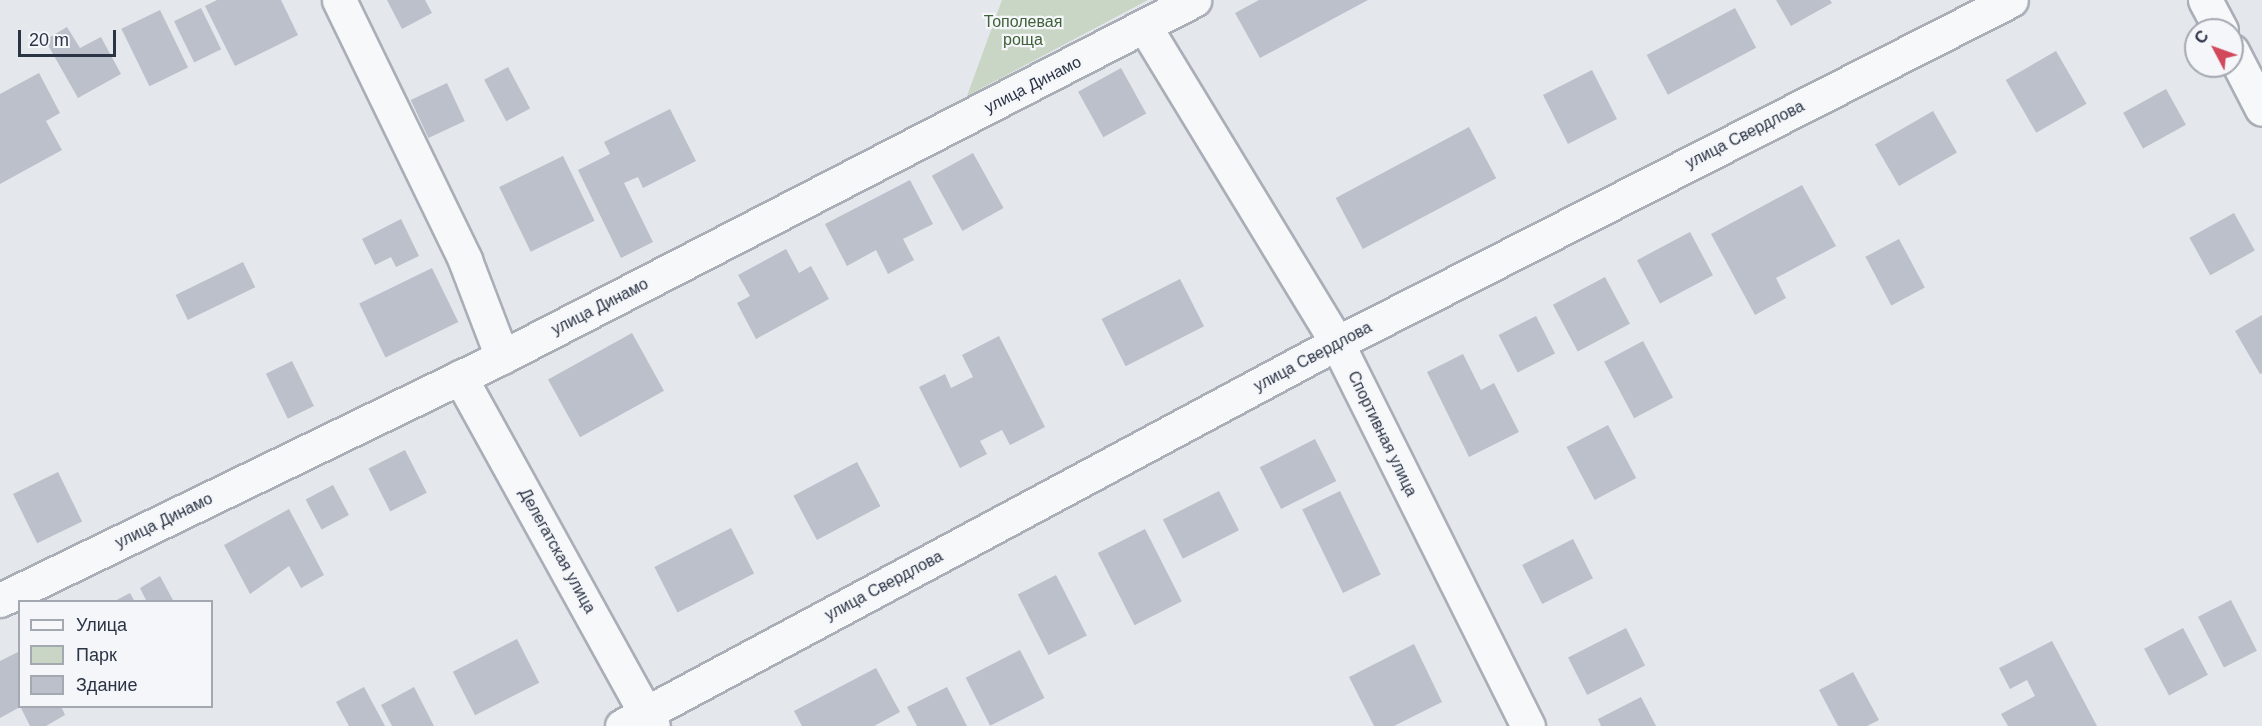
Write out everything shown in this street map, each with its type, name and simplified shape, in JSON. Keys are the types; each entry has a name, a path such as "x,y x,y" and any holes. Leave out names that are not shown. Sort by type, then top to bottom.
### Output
{"street":[{"path":"339,0 465,260 502,357"},
{"name":"улица Динамо","path":"0,600 502,357 1194,0"},
{"name":"улица Свердлова","path":"640,722 1337,343 2011,0"},
{"path":"2205,0 2215,18"},
{"name":"Спортивная улица","path":"1145,27 1337,343 1528,726"},
{"path":"2244,74 2262,108"},
{"name":"Делегатская улица","path":"460,377 640,722"}],"green space":[{"name":"Тополевая роща","path":"1002,0 1148,0 967,96"}],"building":[{"path":"217,0 281,0 298,35 235,66 205,6"},
{"path":"387,0 425,0 432,13 402,29"},
{"path":"1259,0 1368,0 1260,58 1235,13"},
{"path":"1776,0 1830,0 1832,3 1791,26"},
{"path":"201,8 221,49 194,62 174,21"},
{"path":"1735,8 1756,48 1668,95 1647,55"},
{"path":"160,10 188,68 149,86 121,29"},
{"path":"67,27 80,48 101,37 121,74 78,98 45,40"},
{"path":"2056,51 2086,104 2036,133 2006,80"},
{"path":"508,67 530,108 506,121 484,80"},
{"path":"1121,68 1146,113 1103,137 1078,92"},
{"path":"1592,70 1617,119 1568,144 1543,95"},
{"path":"39,73 60,113 46,121 62,150 0,184 0,94"},
{"path":"447,83 465,121 428,138 411,100"},
{"path":"2166,89 2186,125 2143,149 2123,113"},
{"path":"670,109 696,161 643,188 638,177 624,183 653,242 621,258 578,170 610,154 604,142"},
{"path":"1933,111 1957,153 1899,186 1875,144"},
{"path":"1469,127 1496,178 1363,249 1336,198"},
{"path":"973,153 1004,208 962,231 932,176"},
{"path":"563,156 595,221 531,252 499,187"},
{"path":"910,180 933,224 903,239 914,260 888,274 876,250 847,266 825,224"},
{"path":"1802,185 1836,246 1776,278 1786,298 1755,315 1711,234"},
{"path":"2234,213 2255,251 2210,275 2189,238"},
{"path":"401,219 419,256 396,267 391,257 375,265 362,239"},
{"path":"1690,232 1713,275 1660,303 1637,260"},
{"path":"1899,239 1925,288 1891,305 1865,257"},
{"path":"786,249 799,273 811,266 829,299 756,339 737,303 750,296 738,275"},
{"path":"243,262 255,287 188,320 176,295"},
{"path":"432,268 458,322 385,357 359,304"},
{"path":"1605,277 1630,324 1578,351 1553,305"},
{"path":"1180,279 1204,326 1126,366 1102,319"},
{"path":"2262,315 2262,373 2260,374 2235,331"},
{"path":"1536,316 1555,353 1518,372 1499,335"},
{"path":"632,333 664,391 580,437 548,380"},
{"path":"999,336 1045,427 1010,445 1002,430 980,441 987,454 960,468 919,387 945,374 951,388 973,377 962,355"},
{"path":"1643,341 1673,398 1634,418 1604,362"},
{"path":"1463,354 1481,390 1494,383 1519,432 1469,457 1427,372"},
{"path":"292,361 314,406 288,419 266,374"},
{"path":"1608,425 1636,478 1595,500 1567,447"},
{"path":"1315,439 1336,481 1281,509 1260,467"},
{"path":"405,450 427,493 390,511 368,469"},
{"path":"857,462 880,506 817,540 793,496"},
{"path":"58,472 82,521 37,543 13,494"},
{"path":"333,485 349,515 322,530 306,500"},
{"path":"1219,491 1239,530 1183,559 1163,520"},
{"path":"1340,491 1381,575 1343,593 1302,509"},
{"path":"289,509 324,575 301,588 289,566 250,594 224,545"},
{"path":"731,528 754,573 678,612 654,567"},
{"path":"1145,529 1182,601 1135,625 1098,553"},
{"path":"1573,539 1593,578 1542,604 1522,565"},
{"path":"1056,575 1087,636 1049,655 1018,595"},
{"path":"160,576 173,600 146,600 140,588"},
{"path":"130,593 134,600 117,600"},
{"path":"2231,600 2257,651 2224,668 2198,617"},
{"path":"1626,628 1645,665 1587,695 1568,658"},
{"path":"2183,628 2208,675 2169,695 2144,649"},
{"path":"517,639 539,683 475,715 453,672"},
{"path":"2052,641 2097,726 2008,726 2001,714 2035,696 2027,680 2010,689 1999,668"},
{"path":"1414,644 1442,702 1394,726 1374,726 1349,677"},
{"path":"1020,650 1045,698 990,726 966,678"},
{"path":"18,652 18,708 0,718 0,661"},
{"path":"876,668 900,712 874,726 802,726 794,711"},
{"path":"1853,672 1879,720 1867,726 1838,726 1819,690"},
{"path":"364,687 385,726 349,726 336,702"},
{"path":"414,687 434,726 392,726 381,705"},
{"path":"947,687 967,726 917,726 907,707"},
{"path":"1641,697 1656,726 1601,726 1598,719"},
{"path":"21,708 62,708 65,715 46,726 30,726"}]}
